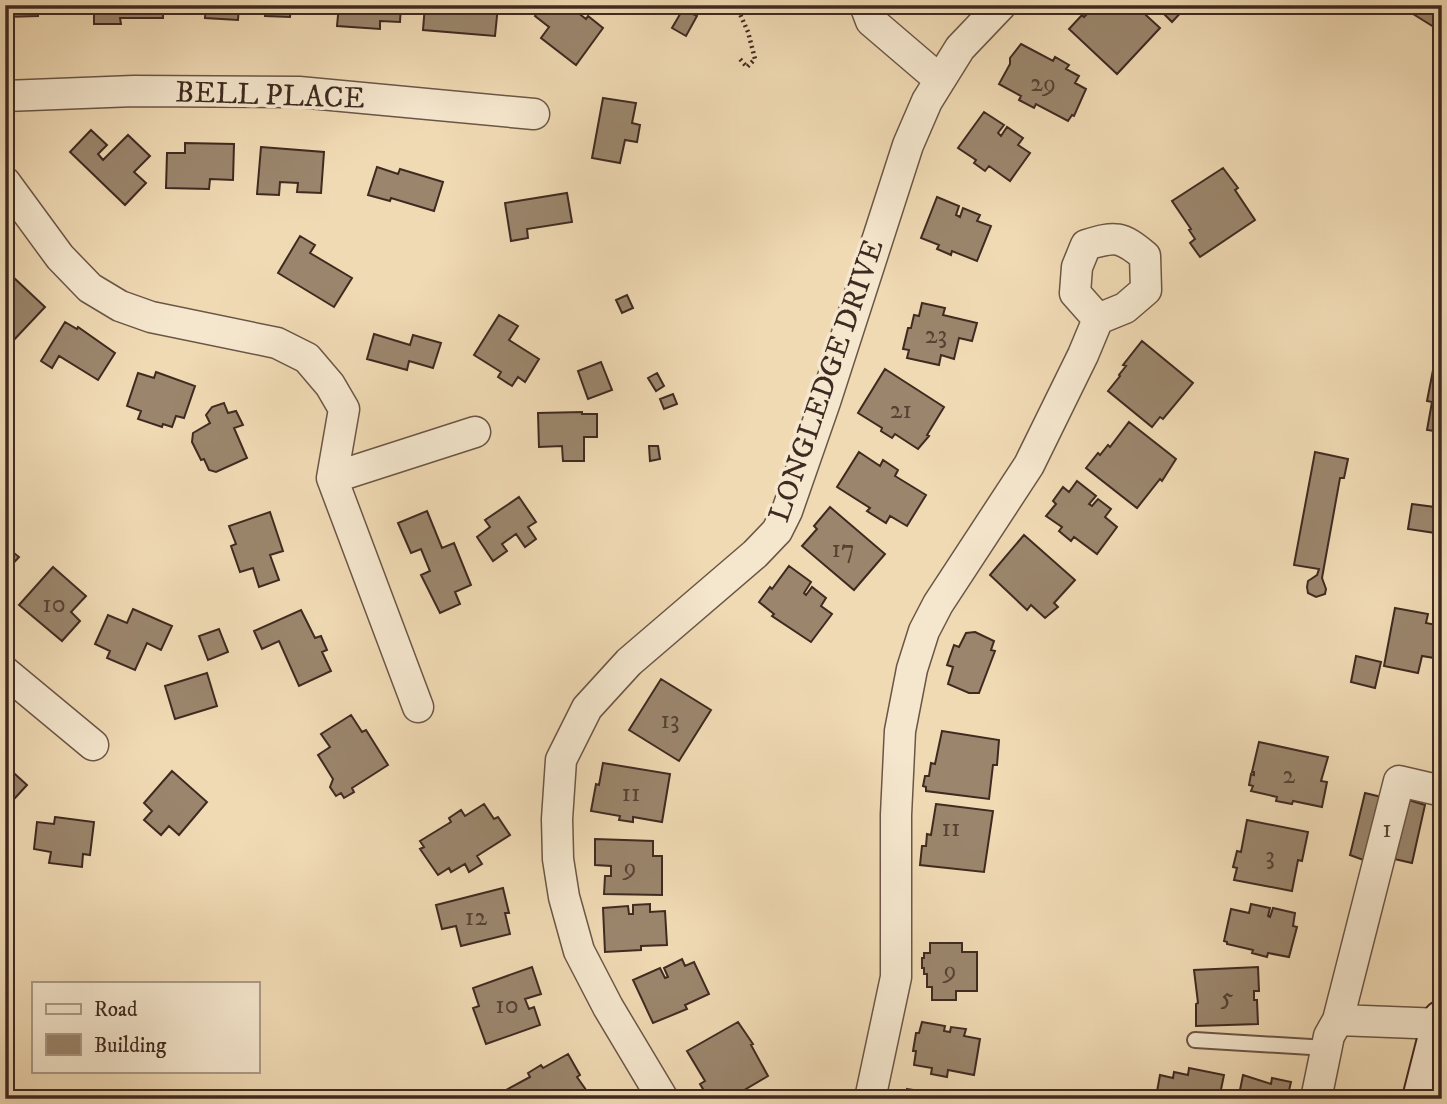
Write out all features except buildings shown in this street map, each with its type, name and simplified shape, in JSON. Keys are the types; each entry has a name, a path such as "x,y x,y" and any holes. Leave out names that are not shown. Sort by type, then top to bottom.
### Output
{"street":[{"path":"865,5 871,21 940,80"},
{"name":"LONGLEDGE DRIVE","path":"663,1099 608,1007 579,951 564,897 558,859 557,820 561,760 587,708 621,671 755,554 777,531 787,511 826,399 908,145 927,101 960,48 1001,5"},
{"name":"BELL PLACE","path":"5,96 134,91 299,92 534,114"},
{"path":"5,181 60,257 90,288 120,306 150,317 277,343 306,358 330,384 344,409 332,478 418,707"},
{"path":"870,1099 896,976 896,815 900,731 912,669 924,631 938,604 1029,465 1098,319"},
{"path":"332,478 475,432"},
{"path":"5,672 93,745"},
{"path":"1316,1099 1329,1036 1338,1020 1399,781 1442,791"},
{"path":"1338,1020 1441,1023 1422,1099"}],"lane":[{"path":"1195,1040 1326,1048"}],"path":[{"path":"736,5 748,32 755,59 747,67 739,58"}]}
